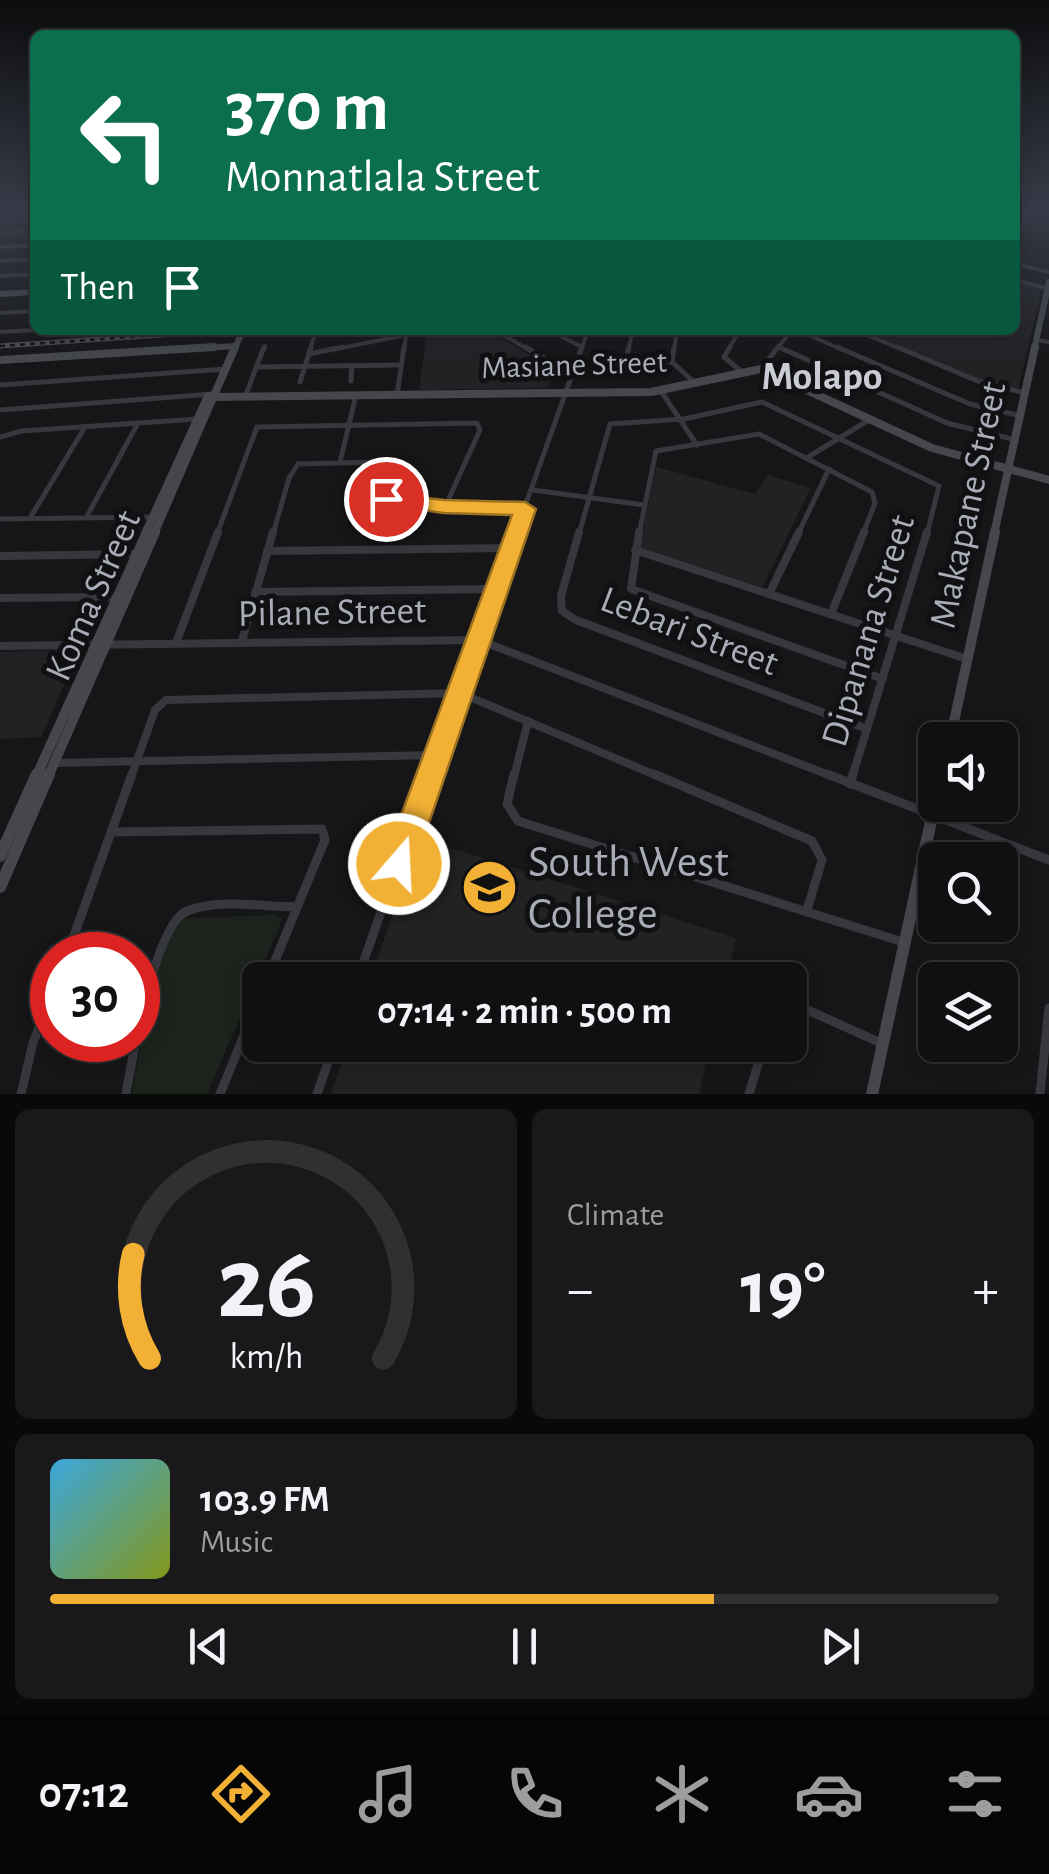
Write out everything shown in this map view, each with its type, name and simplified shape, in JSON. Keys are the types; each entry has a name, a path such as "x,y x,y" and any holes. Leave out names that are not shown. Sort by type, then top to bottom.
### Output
{"street":[{"path":"0,261 30,259"},
{"path":"1020,265 1049,272"},
{"path":"0,276 30,274"},
{"path":"1020,281 1049,287"},
{"name":"Makapane Street","path":"954,722 1049,287"},
{"path":"0,294 30,292"},
{"path":"0,313 30,311"},
{"path":"0,332 30,330"},
{"path":"359,344 361,335"},
{"path":"309,354 395,335"},
{"path":"397,394 406,335"},
{"path":"504,335 572,374"},
{"path":"558,335 582,347"},
{"path":"363,962 586,335"},
{"path":"632,335 626,363 672,362 696,384"},
{"path":"672,362 676,335"},
{"path":"737,335 724,356 742,372"},
{"path":"790,335 761,368 932,448 1049,480"},
{"path":"806,335 970,404 1022,416"},
{"path":"867,335 980,382 1026,394"},
{"path":"0,360 237,337"},
{"name":"Koma Street","path":"0,887 48,763 237,337"},
{"path":"300,382 314,337"},
{"path":"1037,340 1049,342"},
{"path":"246,396 265,346"},
{"path":"780,348 947,422 1017,440"},
{"path":"257,367 401,365"},
{"path":"350,382 352,366"},
{"name":"Masiane Street","path":"211,396 661,391 761,368"},
{"path":"0,385 223,369"},
{"path":"661,391 698,446"},
{"path":"340,462 356,395"},
{"path":"0,410 211,396"},
{"name":"Lebari Street","path":"838,438 759,401 679,419 620,420 610,424 560,601 565,614 867,729"},
{"path":"0,437 22,431 201,418"},
{"path":"808,457 869,420"},
{"path":"86,518 138,424"},
{"path":"176,642 252,431 263,425 478,424 480,430 444,507"},
{"path":"29,518 85,427"},
{"path":"831,614 876,499 866,488 756,434 656,451 629,585 640,594 883,680"},
{"name":"Dipanana Street","path":"838,438 940,488 850,784"},
{"path":"242,641 292,468 301,463 385,463 389,470 378,490 380,497 444,507 525,509"},
{"path":"770,594 830,469"},
{"path":"533,490 644,505"},
{"path":"0,519 157,516"},
{"path":"267,551 511,548"},
{"path":"635,550 969,660"},
{"path":"0,556 141,554"},
{"path":"256,592 496,589"},
{"path":"0,598 122,597"},
{"name":"Pilane Street","path":"0,646 478,640 850,784 918,805"},
{"path":"74,932 154,710 166,700 460,693 812,841 822,860 807,910"},
{"path":"528,721 507,800 509,811 518,821 903,942"},
{"path":"48,763 436,755"},
{"name":"Koma Street","path":"0,856 48,763"},
{"path":"872,1094 930,822"},
{"name":"Pilane Street","path":"961,822 1049,860"},
{"path":"111,832 322,829 325,840 274,962"},
{"path":"126,1094 161,948 178,914 200,909 297,907"},
{"path":"1040,1094 1049,1008"},
{"path":"807,1010 883,1044"},
{"path":"220,1094 242,1040"},
{"path":"20,1094 30,1055"},
{"path":"316,1094 328,1062"},
{"path":"749,1094 759,1062"}],"shaded area":[{"path":"1020,281 1042,288 1018,390 984,383 870,335 1020,335"},
{"path":"426,335 498,335 555,371 547,388 419,390"},
{"path":"656,467 755,494 768,475 811,488 762,587 639,548"},
{"path":"80,649 41,737 0,739 0,652"},
{"name":"South West College","path":"419,838 736,938 730,962 376,962"},
{"path":"275,915 282,919 264,962 242,962 242,1013 207,1094 132,1094 138,1062 160,1062 160,964 173,932 184,918"},
{"name":"South West College","path":"342,1062 707,1062 699,1094 331,1094"}],"railway":[{"path":"0,346 161,335"}],"place":[{"name":"South West College","path":"489,888"}],"district":[{"name":"Molapo","path":"822,377"}],"route":[{"path":"386,499 444,507 525,509 399,864"}]}
